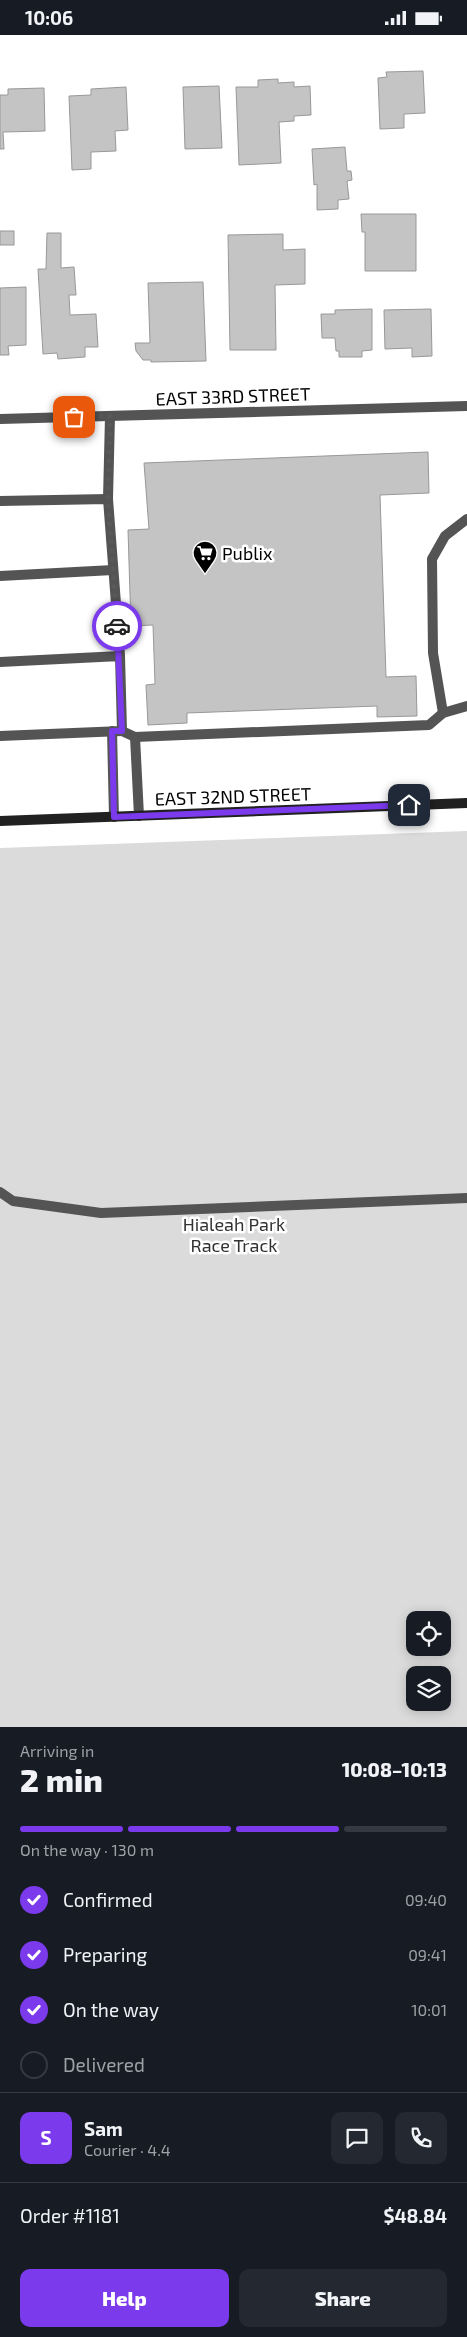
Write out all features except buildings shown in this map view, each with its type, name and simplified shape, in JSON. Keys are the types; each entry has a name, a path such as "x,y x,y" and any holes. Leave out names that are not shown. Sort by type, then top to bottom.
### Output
{"street":[{"name":"EAST 33RD STREET","path":"0,419 467,406"},
{"path":"110,416 108,499 120,656 114,817"},
{"path":"0,501 108,499"},
{"path":"443,713 433,653 432,559 445,536 467,519"},
{"path":"0,576 113,571"},
{"path":"0,662 120,656"},
{"path":"0,736 117,731 135,737 429,725 443,713 467,706"},
{"path":"135,737 139,816"},
{"name":"EAST 32ND STREET","path":"0,821 467,803"},
{"path":"0,1192 13,1201 101,1213 467,1199"}],"green space":[{"name":"Hialeah Park Race Track","path":"467,831 467,1727 0,1727 0,848"}],"way so far":[{"path":"74,417 110,416 108,499 117,626"}],"place":[{"name":"Publix","path":"205,574"}],"route":[{"path":"117,626 120,656 122,731 112,731 114,817 409,805"}]}
